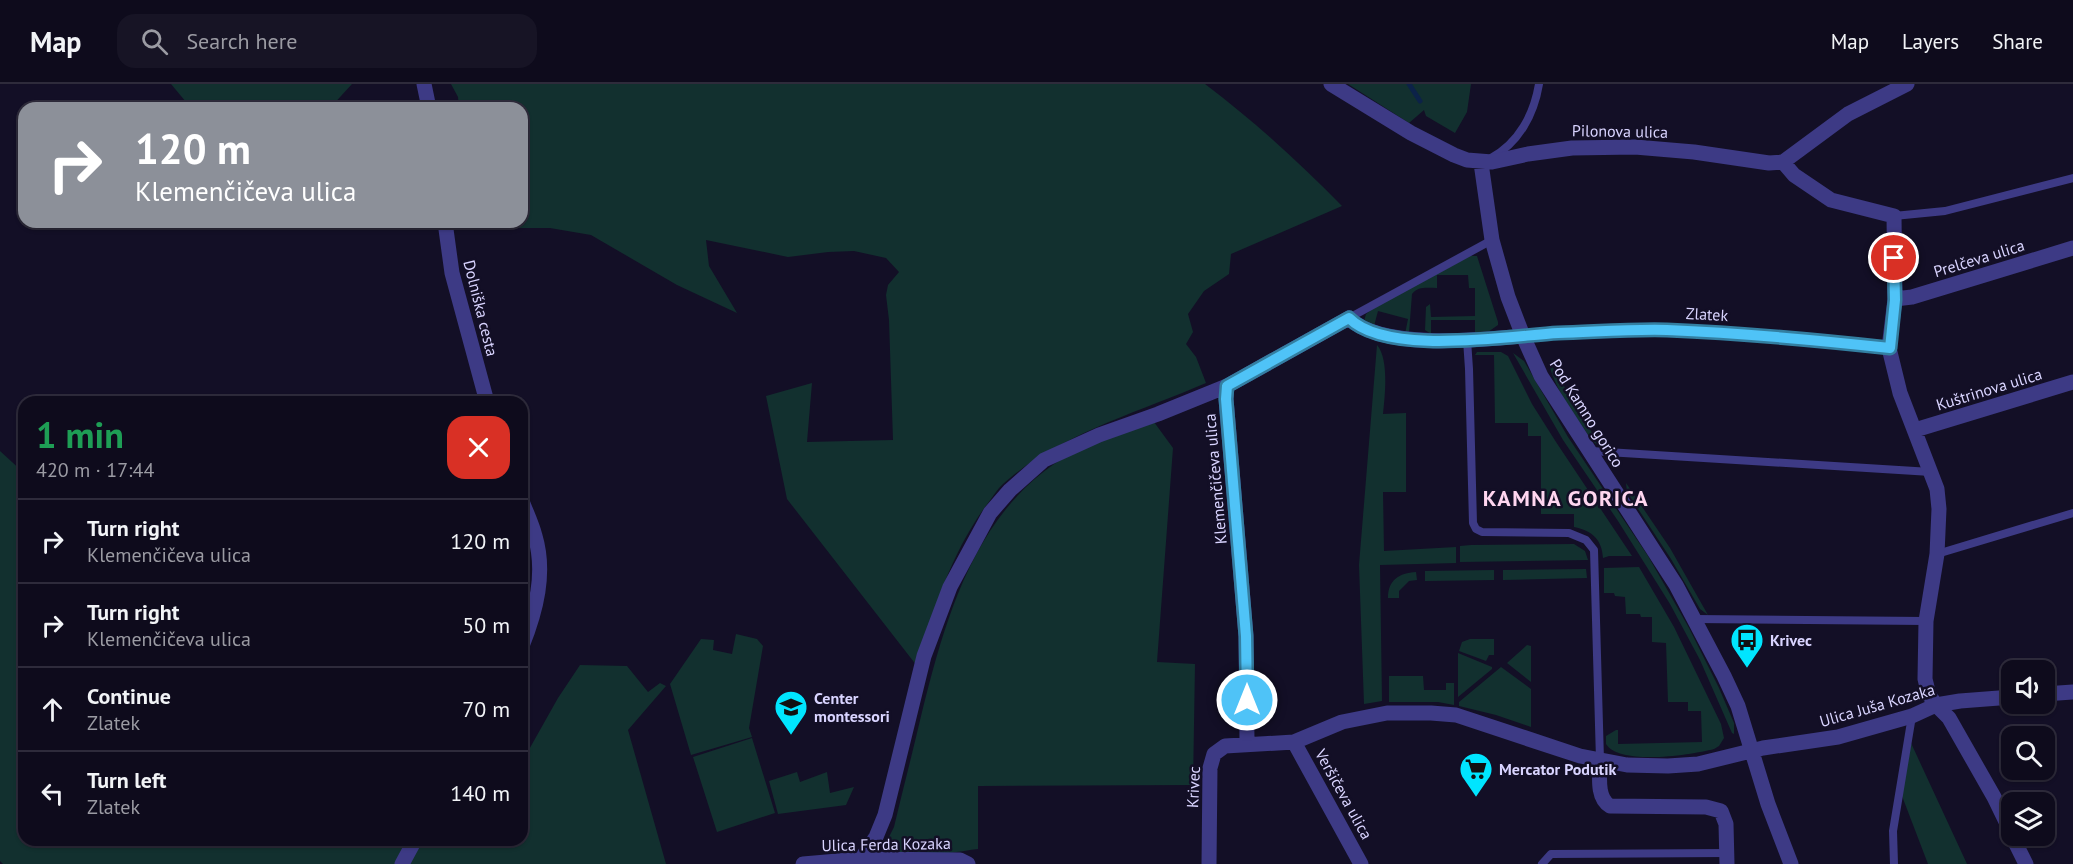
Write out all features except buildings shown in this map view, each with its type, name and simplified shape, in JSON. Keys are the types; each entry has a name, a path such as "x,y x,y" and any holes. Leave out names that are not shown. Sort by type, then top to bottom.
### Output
{"street":[{"path":"424,84 428,102"},
{"name":"Pilonova ulica","path":"1331,84 1411,133 1467,160 1481,163 1572,148 1635,147 1704,153 1769,163 1783,162"},
{"path":"1907,84 1843,118 1783,162 1794,175 1831,200 1894,216 1895,300 1890,348 1900,393 1937,489 1939,509 1937,554 1926,621 1925,679 1929,695 1949,718 2001,811"},
{"name":"Pod Kamno gorico","path":"1481,163 1492,240 1508,297 1523,336 1541,376 1658,557 1725,676 1738,706 1768,804 1791,864"},
{"name":"Dolniška cesta","path":"446,228 452,273 485,396"},
{"name":"Prelčeva ulica","path":"1895,300 1912,297 2073,248"},
{"path":"861,859 876,837 885,815 924,656 950,587 990,513 1010,490 1044,460 1100,435 1227,386 1349,318 1365,329 1402,338 1467,340 1523,336"},
{"name":"Kuštrinova ulica","path":"1915,430 2073,382"},
{"name":"Klemenčičeva ulica","path":"1227,386 1226,399 1246,636 1247,743"},
{"path":"528,517 536,538 540,567 537,602 528,628"},
{"path":"2055,693 2073,692"},
{"name":"Ulica Juša Kozaka","path":"1752,751 1838,737 1912,716 1936,705 2001,698"},
{"name":"Krivec","path":"1209,864 1210,768 1214,754 1225,746 1294,742 1342,722 1387,713 1431,713 1456,715 1580,756 1627,765 1698,764 1752,751"},
{"name":"Veršičeva ulica","path":"1294,742 1362,864"},
{"path":"1600,760 1600,793 1605,803 1615,807 1714,808 1721,812 1725,817 1727,859"},
{"path":"402,864 412,846"},
{"path":"2017,846 2026,864"},
{"name":"Ulica Ferda Kozaka","path":"803,864 861,859 960,860 968,864"}],"lane":[{"path":"1481,163 1506,148 1525,126 1536,101 1539,84"},
{"path":"1894,216 1946,211 2073,178"},
{"path":"1349,318 1492,240"},
{"name":"Zlatek","path":"1523,336 1665,330 1784,336 1890,348"},
{"path":"1467,340 1473,523 1476,529 1482,532 1569,533 1586,540 1594,550 1600,760"},
{"path":"1588,451 1931,472"},
{"path":"1937,554 2073,513"},
{"path":"1694,619 1926,621"},
{"path":"1894,864 1893,831 1912,716"},
{"path":"1542,864 1551,854 1727,859"}],"green space":[{"path":"171,84 352,84 336,102 186,102"},
{"path":"451,84 1205,84 1276,142 1342,206 1231,254 1229,274 1204,291 1188,314 1193,332 1186,344 1196,357 1206,383 1070,440 1020,470 999,488 973,525 953,563 937,603 917,666 787,499 766,396 812,383 807,442 893,440 886,295 888,285 899,272 886,258 854,251 788,257 706,240 709,266 737,313 677,285 591,235 550,228 528,228 528,102 458,102"},
{"path":"1348,84 1471,84 1467,112 1455,133 1426,116 1424,110 1409,123"},
{"path":"1470,256 1477,256 1498,322 1498,325 1488,332 1475,333 1475,320 1431,320 1431,334 1425,330 1426,307 1430,304 1431,317 1475,316 1475,288 1469,288 1468,275 1437,275 1437,288 1423,288 1414,291 1409,333 1405,334 1408,319 1378,311 1374,326 1364,321 1366,314 1375,307"},
{"path":"1377,345 1381,351 1385,368 1383,414 1406,413 1406,492 1383,492 1384,551 1456,547 1456,563 1380,565 1382,701 1364,704 1359,565"},
{"path":"1477,352 1501,352 1508,356 1532,404 1632,556 1603,558 1601,546 1595,537 1574,527 1574,514 1541,514 1541,436 1528,436 1528,423 1495,423 1494,355 1475,355"},
{"path":"1513,353 1524,361 1568,437 1648,556 1689,628 1719,688 1734,723 1734,734 1700,660 1670,604 1618,521 1563,440"},
{"path":"1549,361 1600,446 1593,442 1566,403 1555,381"},
{"path":"1154,422 1173,448 1157,662 1195,664 1193,785 978,786 978,849 919,856 907,856 887,851 885,845 894,827 941,643 966,575 982,544 1002,514 1026,487 1054,464 1090,445"},
{"path":"0,451 18,468 18,846 405,846 397,864 3,864 0,861"},
{"path":"1626,483 1670,548 1708,615 1700,609 1671,559 1627,492"},
{"path":"1574,544 1585,551 1588,560 1460,562 1460,546"},
{"path":"1639,567 1674,627 1721,724 1724,738 1714,749 1673,756 1640,757 1614,751 1606,744 1606,736 1616,730 1618,730 1618,744 1702,742 1701,711 1688,711 1688,702 1668,702 1666,643 1652,642 1652,617 1626,614 1625,597 1615,596 1614,593 1604,593 1604,568"},
{"path":"1586,569 1587,578 1503,580 1503,570"},
{"path":"1494,570 1494,580 1425,581 1425,571"},
{"path":"1416,572 1417,580 1409,581 1399,591 1399,598 1388,598 1392,582 1404,574"},
{"path":"736,634 757,639 763,646 749,728 752,737 691,755 670,684 701,639 714,640 713,650 732,654"},
{"path":"1470,639 1494,639 1494,655 1489,655 1486,661 1459,651 1462,642"},
{"path":"1527,645 1531,646 1531,682 1507,663"},
{"path":"1458,653 1492,667 1492,669 1458,697"},
{"path":"580,665 627,666 648,692 660,683 666,686 628,730 666,864 409,864 420,846 528,846 528,751 558,698"},
{"path":"1501,667 1531,689 1531,727 1459,706 1459,702"},
{"path":"1389,676 1423,676 1424,690 1446,690 1446,683 1454,683 1454,705 1438,702 1389,702"},
{"path":"752,738 775,813 717,832 693,757"},
{"path":"1911,743 1967,864 1928,864 1902,796"},
{"path":"797,772 800,782 827,772 830,793 854,787 846,805 778,814 769,781"}],"waterway":[{"path":"1409,84 1420,101"}],"place":[{"name":"Krivec","path":"1747,669"},
{"name":"Center montessori","path":"791,736"},
{"name":"Mercator Podutik","path":"1476,798"}],"district":[{"name":"KAMNA GORICA","path":"1566,498"}],"route":[{"path":"1247,700 1246,636 1226,399 1227,386 1349,318 1360,327 1373,332 1418,340 1467,340 1558,333 1665,330 1784,336 1890,348 1895,300 1894,258"}]}
